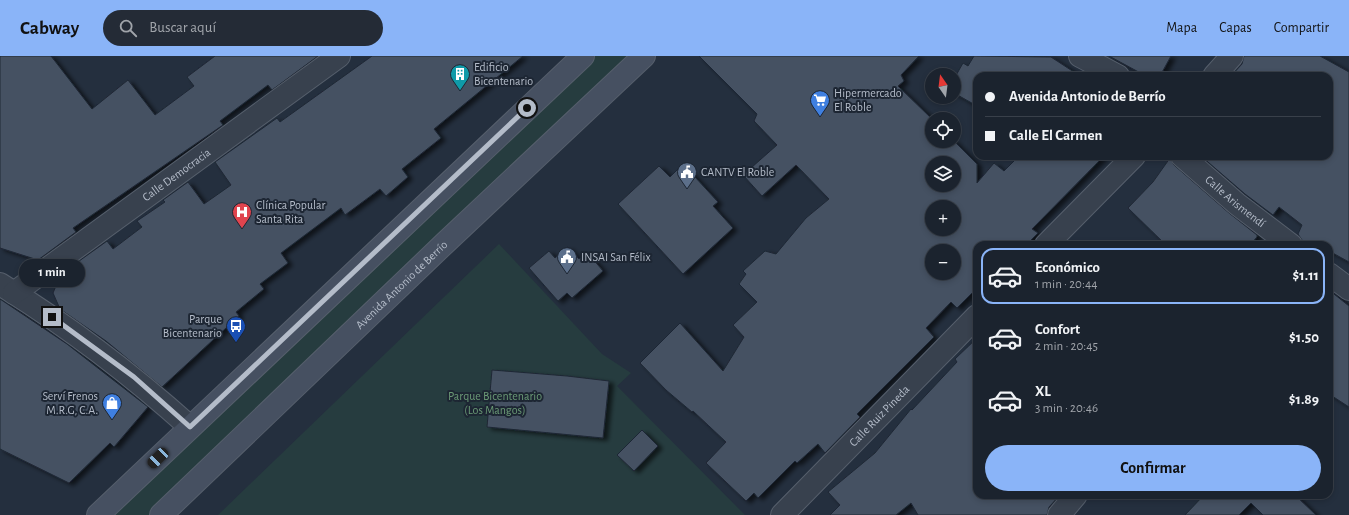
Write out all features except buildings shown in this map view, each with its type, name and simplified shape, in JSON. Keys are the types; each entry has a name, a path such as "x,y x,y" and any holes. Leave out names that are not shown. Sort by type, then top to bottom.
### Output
{"street":[{"name":"Calle Democracia","path":"7,288 339,56"},
{"path":"98,515 583,56"},
{"name":"Avenida Antonio de Berrío","path":"161,515 451,237 644,56"},
{"path":"1080,56 1110,72"},
{"path":"1218,72 1232,56"},
{"path":"1050,241 1130,160"},
{"name":"Calle Arismendí","path":"1187,160 1237,204 1286,241"},
{"path":"1333,277 1349,289"},
{"path":"7,288 62,324 134,377 190,427"},
{"name":"Calle Ruiz Pineda","path":"782,515 973,320"},
{"path":"1059,515 1073,499"}],"green space":[{"path":"583,56 644,56 161,515 100,515"},
{"name":"Parque Bicentenario (Los Mangos)","path":"499,244 602,354 631,373 617,386 745,515 218,515"}],"place":[{"name":"Edificio Bicentenario","path":"460,91"},
{"name":"Hipermercado El Roble","path":"820,117"},
{"name":"CANTV El Roble","path":"687,189"},
{"name":"Clínica Popular Santa Rita","path":"242,229"},
{"name":"INSAI San Félix","path":"567,274"},
{"name":"Parque Bicentenario","path":"236,343"},
{"name":"Serví Frenos M.R.G, C.A.","path":"112,420"}],"route":[{"path":"52,317 134,377 190,427 527,108"}]}
